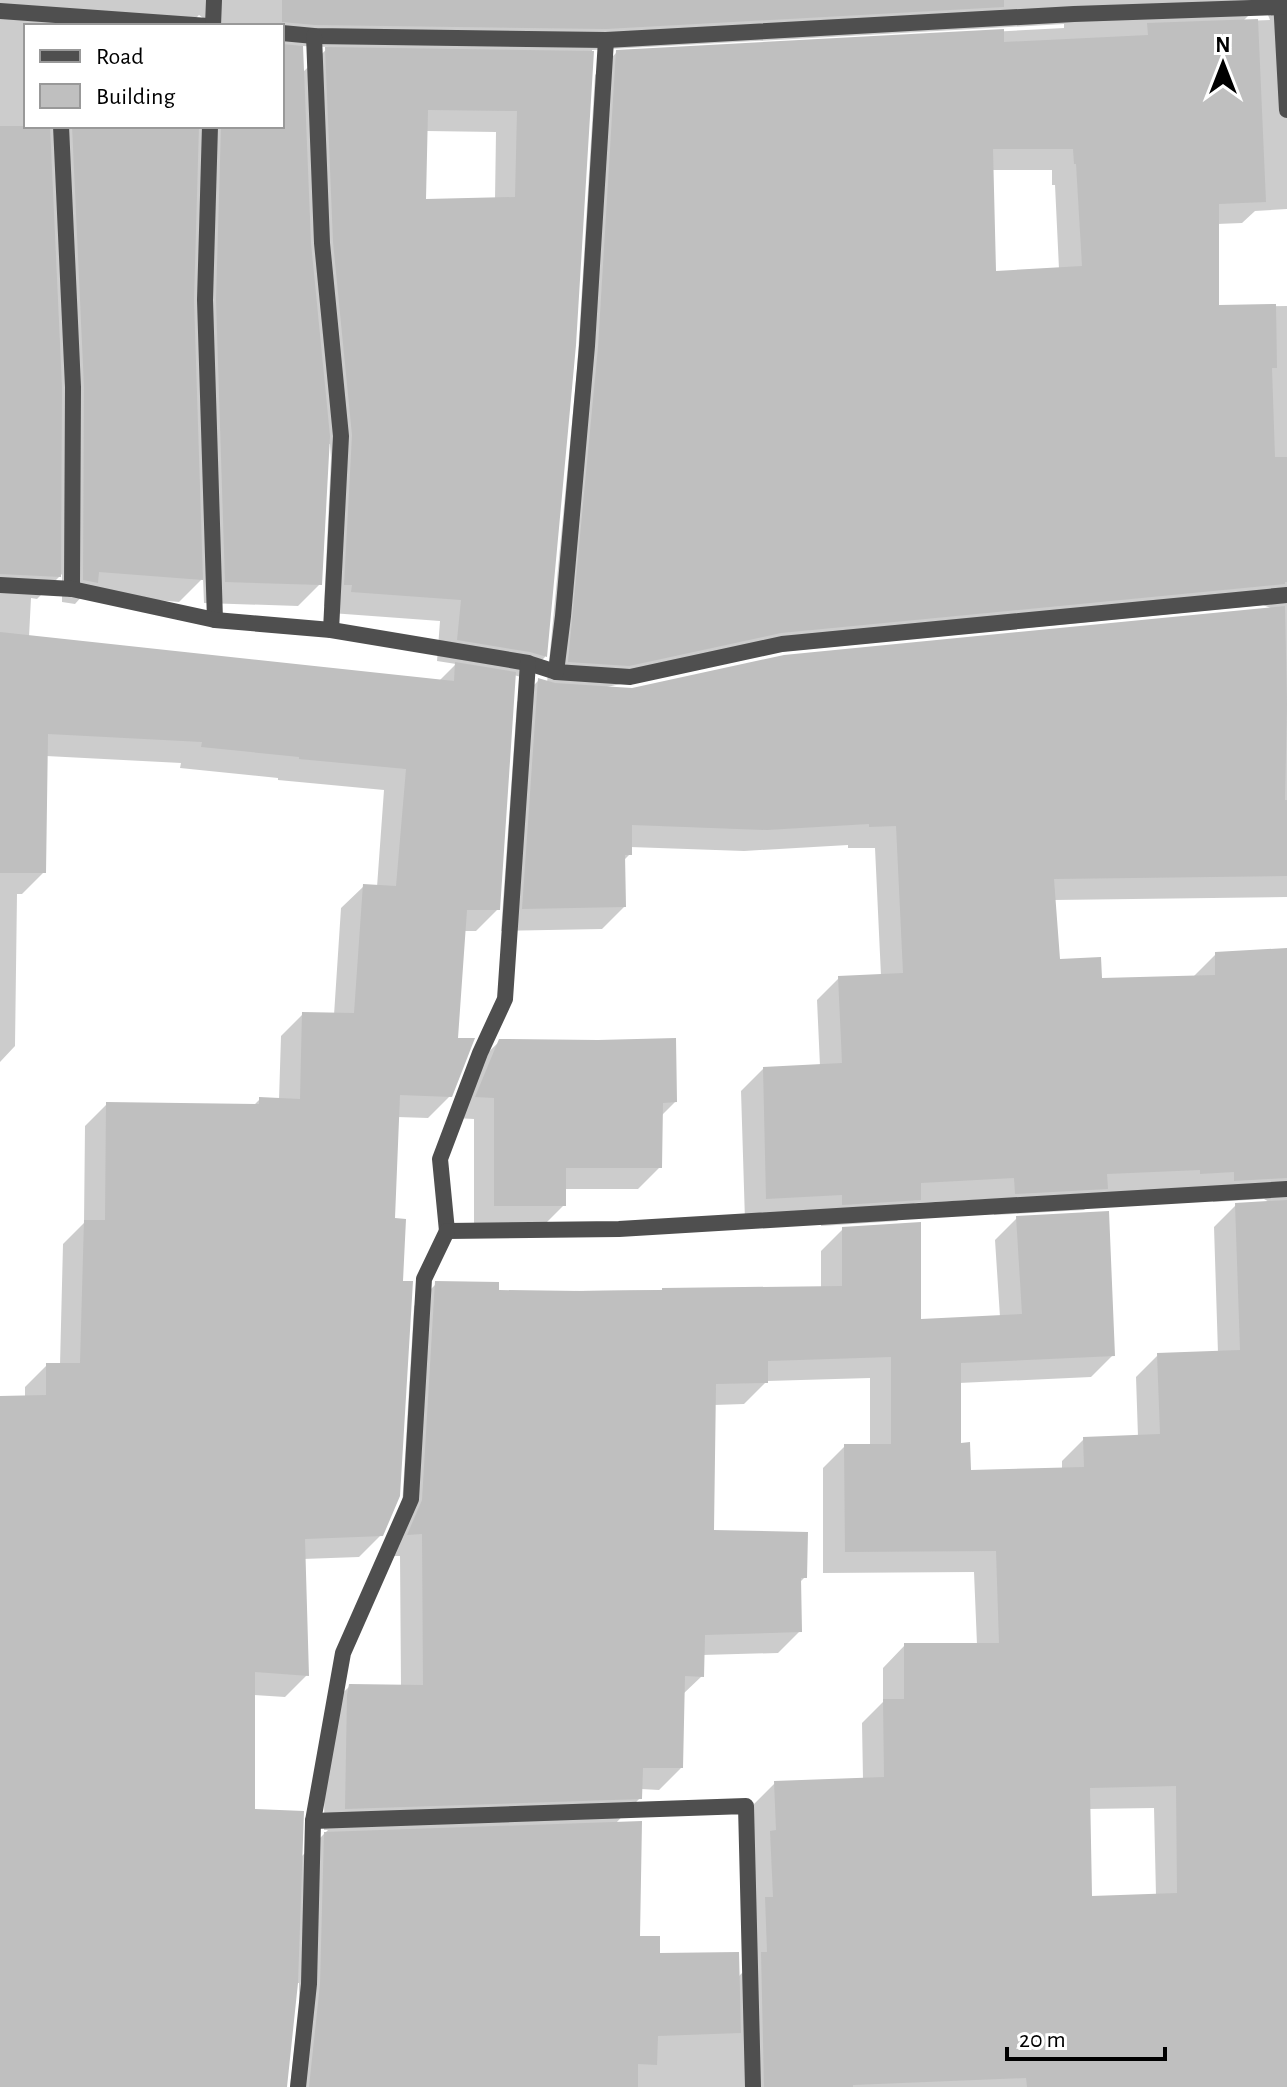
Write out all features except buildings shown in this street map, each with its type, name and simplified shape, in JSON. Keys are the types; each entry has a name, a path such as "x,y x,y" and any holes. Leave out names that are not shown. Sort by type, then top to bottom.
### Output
{"street":[{"path":"210,24 214,0"},
{"path":"284,33 606,40 1281,4 1287,110"},
{"path":"0,11 55,20 158,24"},
{"path":"314,36 322,243 341,436 331,630"},
{"path":"556,672 587,346 606,40"},
{"path":"61,128 73,387 72,589"},
{"path":"210,128 205,300 215,620"},
{"path":"0,585 72,589 215,620 331,630 528,663 556,672 630,677 782,644 1287,595"},
{"path":"298,2087 309,1984 313,1821 343,1653 411,1499 424,1279 447,1231 440,1159 480,1053 505,999 528,663"},
{"path":"447,1231 619,1229 1287,1189"},
{"path":"313,1821 746,1806 753,2087"}]}
